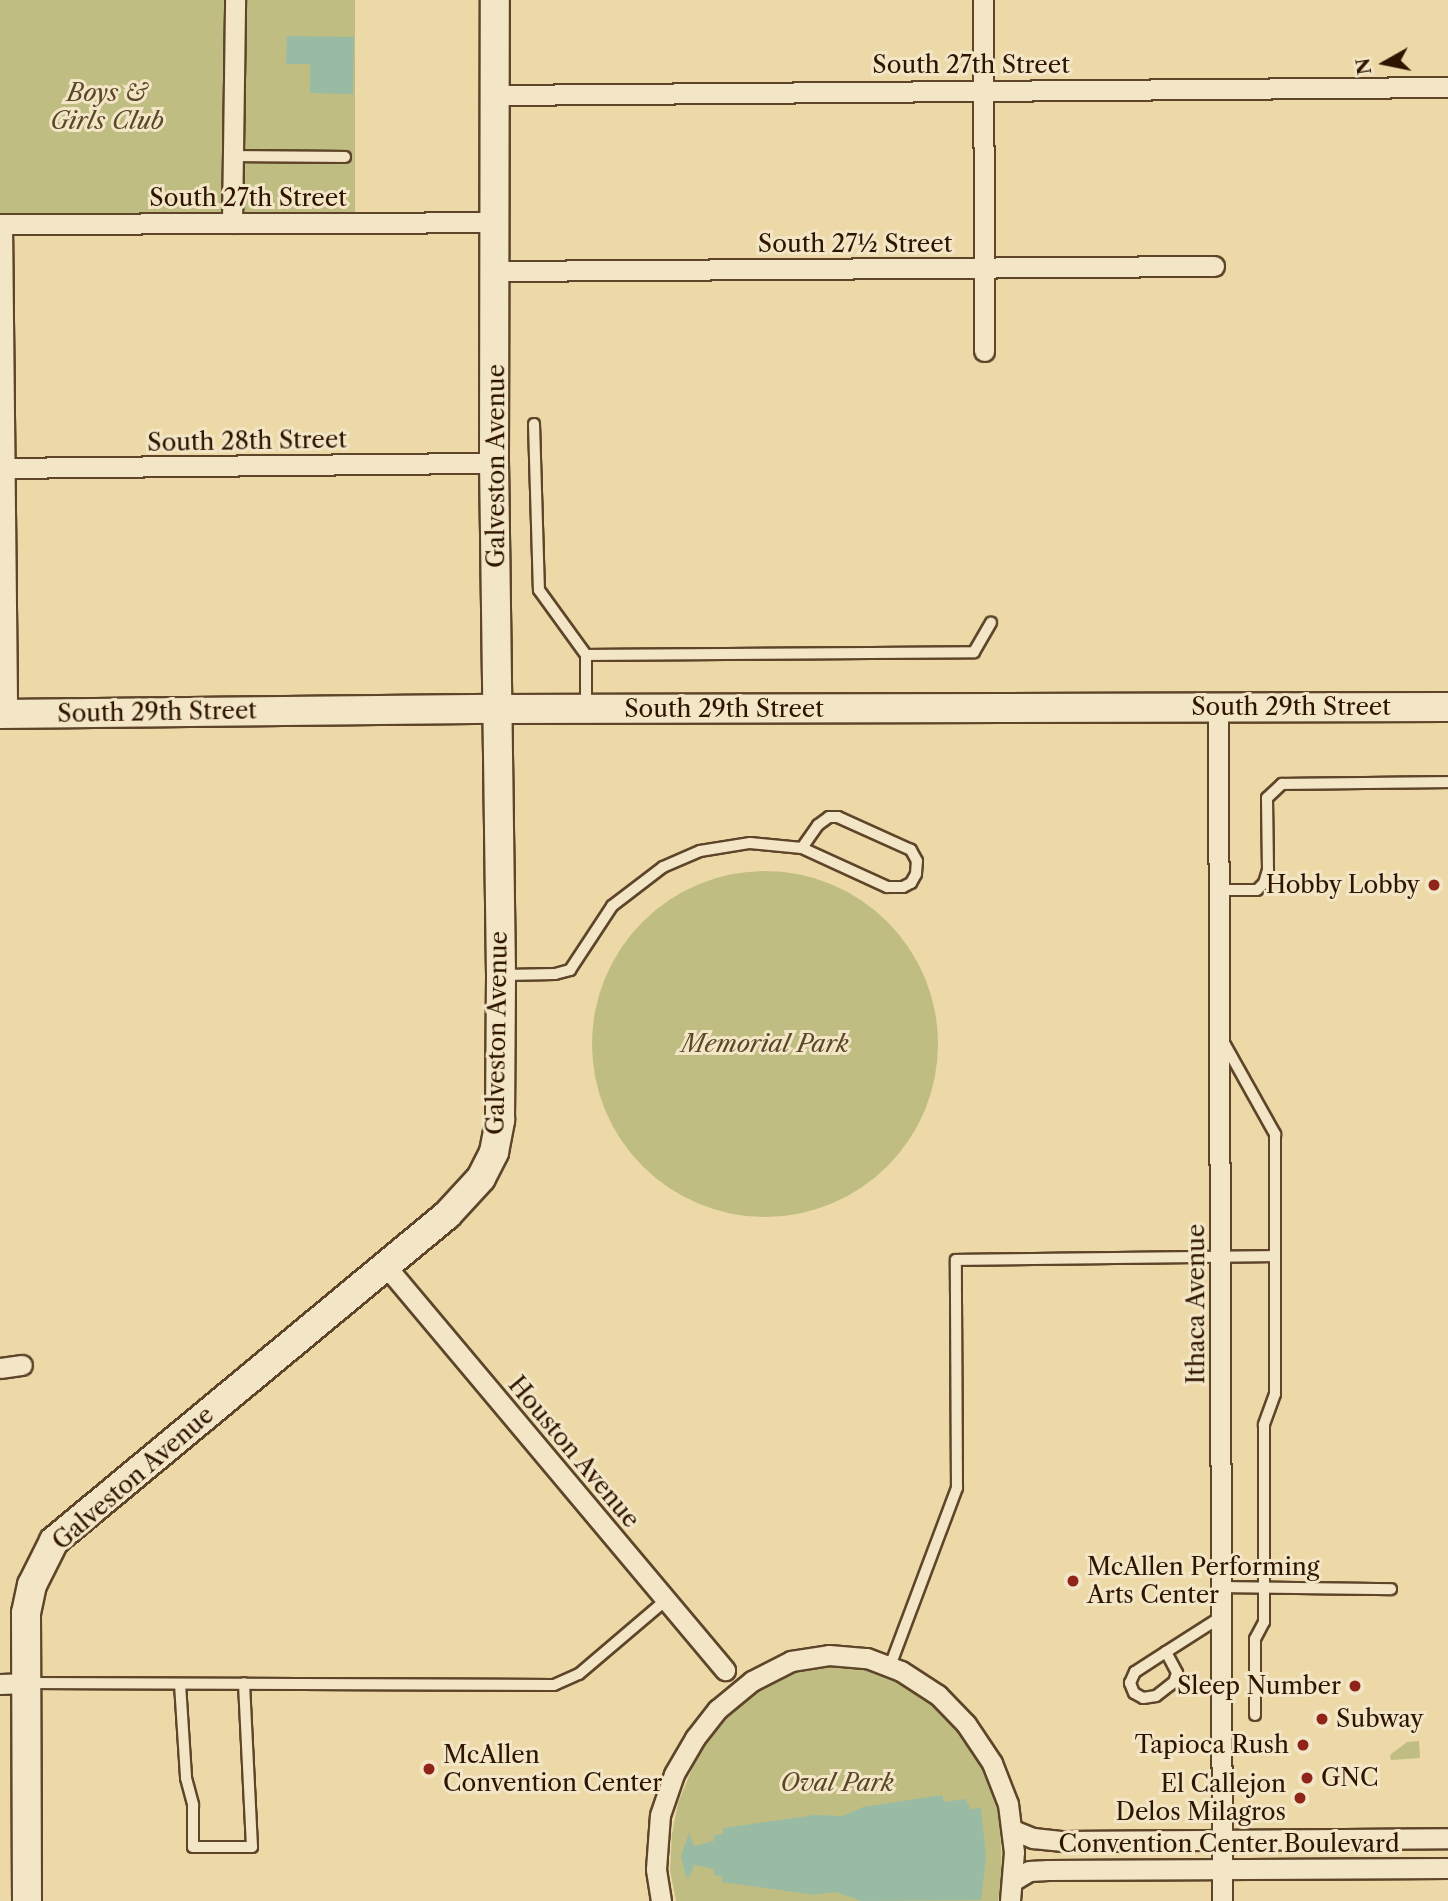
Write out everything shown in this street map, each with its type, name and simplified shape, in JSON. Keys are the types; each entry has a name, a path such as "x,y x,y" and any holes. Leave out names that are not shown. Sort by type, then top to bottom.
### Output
{"street":[{"path":"232,223 235,0"},
{"name":"Galveston Avenue","path":"27,1901 13,1684 32,1585 54,1541 447,1215 481,1178 494,1152 500,1120 499,709 494,463 495,0"},
{"path":"983,0 986,268 984,351"},
{"name":"South 27th Street","path":"495,95 1448,87"},
{"name":"South 27th Street","path":"1,224 496,222"},
{"path":"1,224 4,714"},
{"name":"South 27½ Street","path":"496,271 1214,266"},
{"name":"South 28th Street","path":"2,468 494,463"},
{"name":"South 29th Street","path":"4,714 499,709 1448,707"},
{"name":"Ithaca Avenue","path":"1218,708 1222,1901"},
{"name":"Houston Avenue","path":"385,1265 725,1670"},
{"path":"0,1368 22,1365"},
{"path":"661,1901 656,1848 667,1793 695,1738 724,1703 763,1674 791,1661 829,1655 850,1655 890,1666 938,1695 966,1724 1001,1783 1013,1830 1014,1880 1010,1901"},
{"path":"724,1703 725,1670 763,1674"},
{"name":"Convention Center Boulevard","path":"1013,1830 1033,1838 1063,1841 1448,1838"},
{"name":"Convention Center Boulevard","path":"1014,1880 1029,1871 1038,1870 1448,1868"}],"lane":[{"path":"233,156 345,157"},
{"path":"534,424 539,590 586,655 586,710"},
{"path":"586,655 974,652 990,622"},
{"path":"1219,890 1257,890 1264,883 1268,870 1268,797 1282,784 1448,782"},
{"path":"500,975 555,974 570,970 612,905 646,877 678,858 750,843 802,848 887,887 903,887 911,883 916,874 917,861 911,850 838,817 829,817 818,825 802,848"},
{"path":"1219,1034 1275,1134 1275,1394 1264,1424 1264,1622 1255,1639 1255,1716"},
{"path":"890,1666 957,1488 956,1260 1275,1256"},
{"path":"1222,1587 1391,1589"},
{"path":"13,1684 563,1683 579,1674 666,1600"},
{"path":"1166,1652 1177,1673 1174,1682 1156,1696 1143,1698 1133,1693 1130,1683 1135,1672 1166,1652 1222,1616"},
{"path":"180,1684 186,1778 193,1805 193,1847 252,1847 244,1683"}],"green space":[{"name":"Boys & Girls Club","path":"0,0 355,0 355,216 0,216"},
{"name":"Memorial Park","path":"765,871 799,874 831,884 875,910 899,934 925,978 935,1010 938,1044 935,1078 925,1110 899,1154 875,1178 831,1204 799,1214 765,1217 731,1214 699,1204 655,1178 631,1154 605,1110 595,1078 592,1044 595,1010 605,978 631,934 655,910 699,884 731,874"},
{"name":"Oval Park","path":"824,1665 858,1668 886,1675 906,1685 947,1717 966,1739 984,1768 1000,1819 1002,1876 998,1901 676,1901 670,1870 672,1834 678,1803 697,1757 719,1726 744,1700 785,1676"},
{"path":"1419,1741 1420,1758 1391,1760 1390,1755 1407,1742"}],"shaded area":[{"path":"287,36 354,37 353,94 310,93 310,64 286,64"},
{"path":"942,1795 944,1802 965,1799 971,1809 981,1808 986,1857 981,1900 862,1901 835,1892 815,1895 722,1882 722,1876 714,1875 714,1869 694,1865 689,1878 686,1877 681,1856 689,1833 694,1846 714,1841 714,1835 723,1834 723,1828 815,1815 843,1816 863,1807"}],"place":[{"name":"Hobby Lobby","path":"1434,885"},
{"name":"McAllen Performing Arts Center","path":"1073,1581"},
{"name":"Sleep Number","path":"1355,1686"},
{"name":"Subway","path":"1322,1719"},
{"name":"Tapioca Rush","path":"1303,1745"},
{"name":"McAllen Convention Center","path":"429,1769"},
{"name":"GNC","path":"1307,1778"},
{"name":"El Callejon Delos Milagros","path":"1300,1798"}]}
